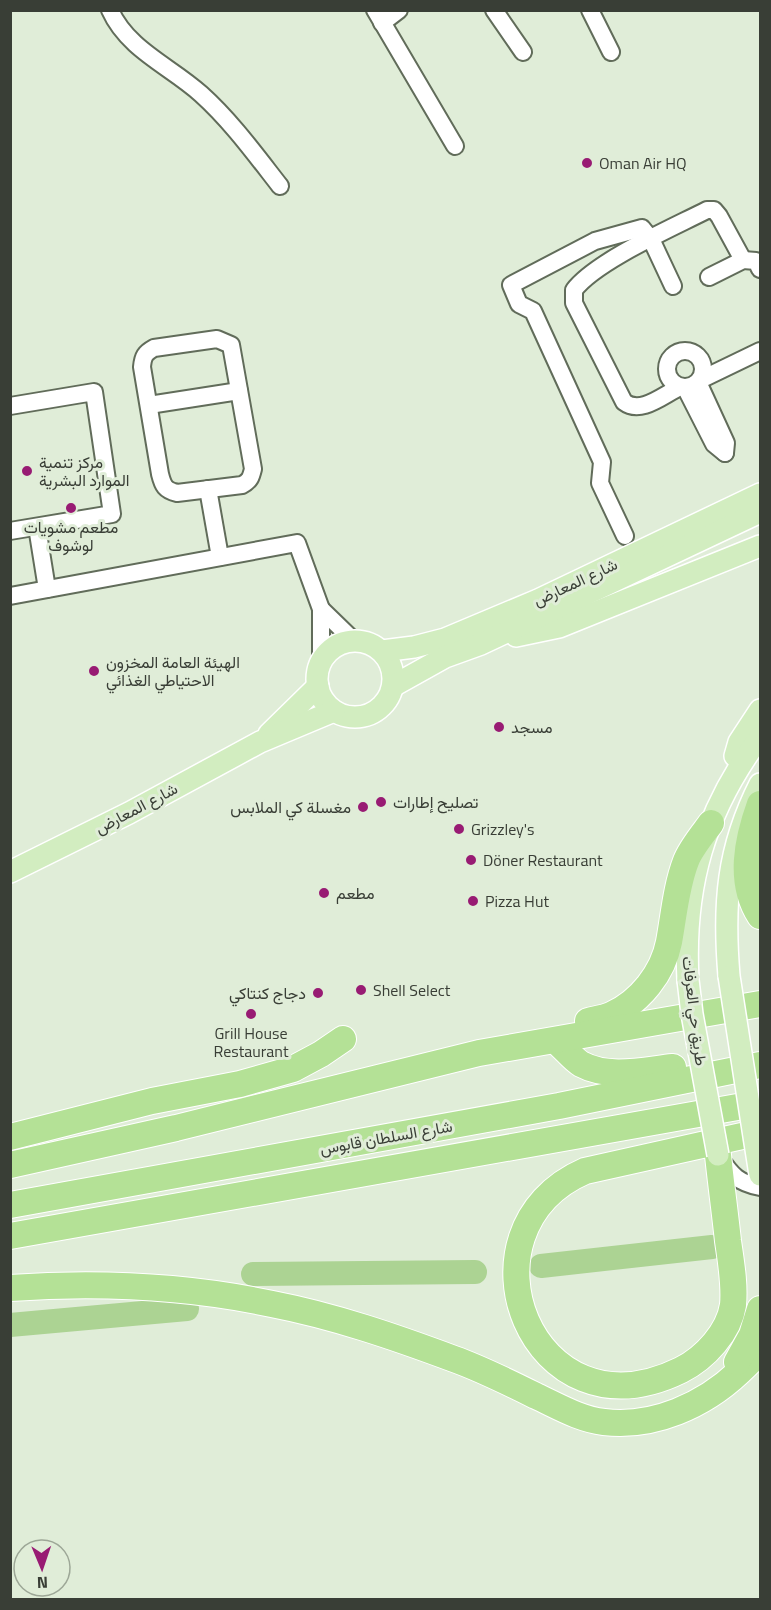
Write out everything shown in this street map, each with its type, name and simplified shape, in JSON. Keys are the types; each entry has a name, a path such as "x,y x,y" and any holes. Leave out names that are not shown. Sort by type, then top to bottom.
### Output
{"highway":[{"path":"760,804 752,826 746,860 750,890 760,916"},
{"path":"10,1165 176,1128 479,1053 611,1015 646,989 660,968 669,945 677,892 686,859 711,822"},
{"path":"479,1053 692,1014 760,1004"},
{"path":"10,1137 152,1101 240,1083 293,1069 343,1039"},
{"path":"557,1042 580,1063 606,1072 760,1062"},
{"name":"شارع السلطان قابوس","path":"10,1205 559,1106 760,1062"},
{"name":"شارع السلطان قابوس","path":"10,1236 760,1103"},
{"path":"718,1155 733,1281 733,1306 726,1328 693,1364 638,1385 610,1386 591,1382 557,1363 534,1336 522,1312 516,1275 523,1238 539,1206 551,1192 568,1179 585,1171 759,1139"},
{"path":"10,1288 84,1285 123,1287 204,1293 273,1304 408,1342 464,1362 575,1415 603,1422 634,1422 664,1416 688,1407 722,1388 756,1357 760,1309"}],"main road":[{"name":"شارع المعارض","path":"382,651 414,647 445,639 538,600 760,494"},
{"name":"شارع المعارض","path":"393,686 445,657 481,644 760,512"},
{"path":"481,644 558,627 760,546"},
{"path":"354,641 364,642 382,651 392,667 393,686 387,700 371,714 352,717 334,711 321,696 318,686 318,669 321,661 335,647 354,641"},
{"name":"شارع المعارض","path":"260,742 318,686"},
{"path":"723,794 739,742 760,710"},
{"name":"شارع المعارض","path":"10,872 129,813 260,742 334,711"},
{"name":"طريق حي العرفات","path":"718,1155 692,1014 688,980 688,920 692,890 711,822 723,794 760,738"},
{"path":"760,784 746,812 737,839 729,881 726,935 733,1009 759,1139 760,1175"}],"street":[{"path":"110,10 130,40 188,82 216,109 280,186"},
{"path":"399,10 379,17 455,146"},
{"path":"494,10 523,52"},
{"path":"590,10 612,52"},
{"path":"743,260 719,216 714,210 707,210 623,254 582,280 574,290 574,303 624,402 631,407 642,407 760,351"},
{"path":"625,536 600,483 602,462 533,311 519,304 512,285 595,241 642,228 651,239 674,286"},
{"path":"709,277 743,260 756,261 760,269"},
{"path":"217,339 231,345 253,469 248,482 242,485 177,493 169,491 163,486 148,405 142,367 142,357 146,352 154,348 217,339"},
{"path":"148,405 239,391"},
{"path":"10,406 94,392 112,514 10,531"},
{"path":"207,489 219,557"},
{"path":"37,527 47,589"},
{"path":"10,596 297,543 321,609 321,661"},
{"path":"321,609 354,641"},
{"path":"718,1155 732,1175 748,1184 760,1187"}],"waterway":[{"path":"541,1266 712,1247"},
{"path":"253,1274 475,1272"},
{"path":"10,1325 187,1309"}],"place":[{"name":"Oman Air HQ","path":"587,163"},
{"name":"مركز تنمية الموارد البشرية","path":"27,471"},
{"name":"مطعم مشويات لوشوف","path":"71,508"},
{"name":"الهيئة العامة المخزون الاحتياطي الغذائي","path":"94,671"},
{"name":"مسجد","path":"499,727"},
{"name":"تصليح إطارات","path":"381,802"},
{"name":"مغسلة كي الملابس","path":"363,807"},
{"name":"Grizzley's","path":"459,829"},
{"name":"Döner Restaurant","path":"471,860"},
{"name":"مطعم","path":"324,893"},
{"name":"Pizza Hut","path":"473,901"},
{"name":"Shell Select","path":"361,990"},
{"name":"دجاج كنتاكي","path":"318,993"},
{"name":"Grill House Restaurant","path":"251,1014"}]}
